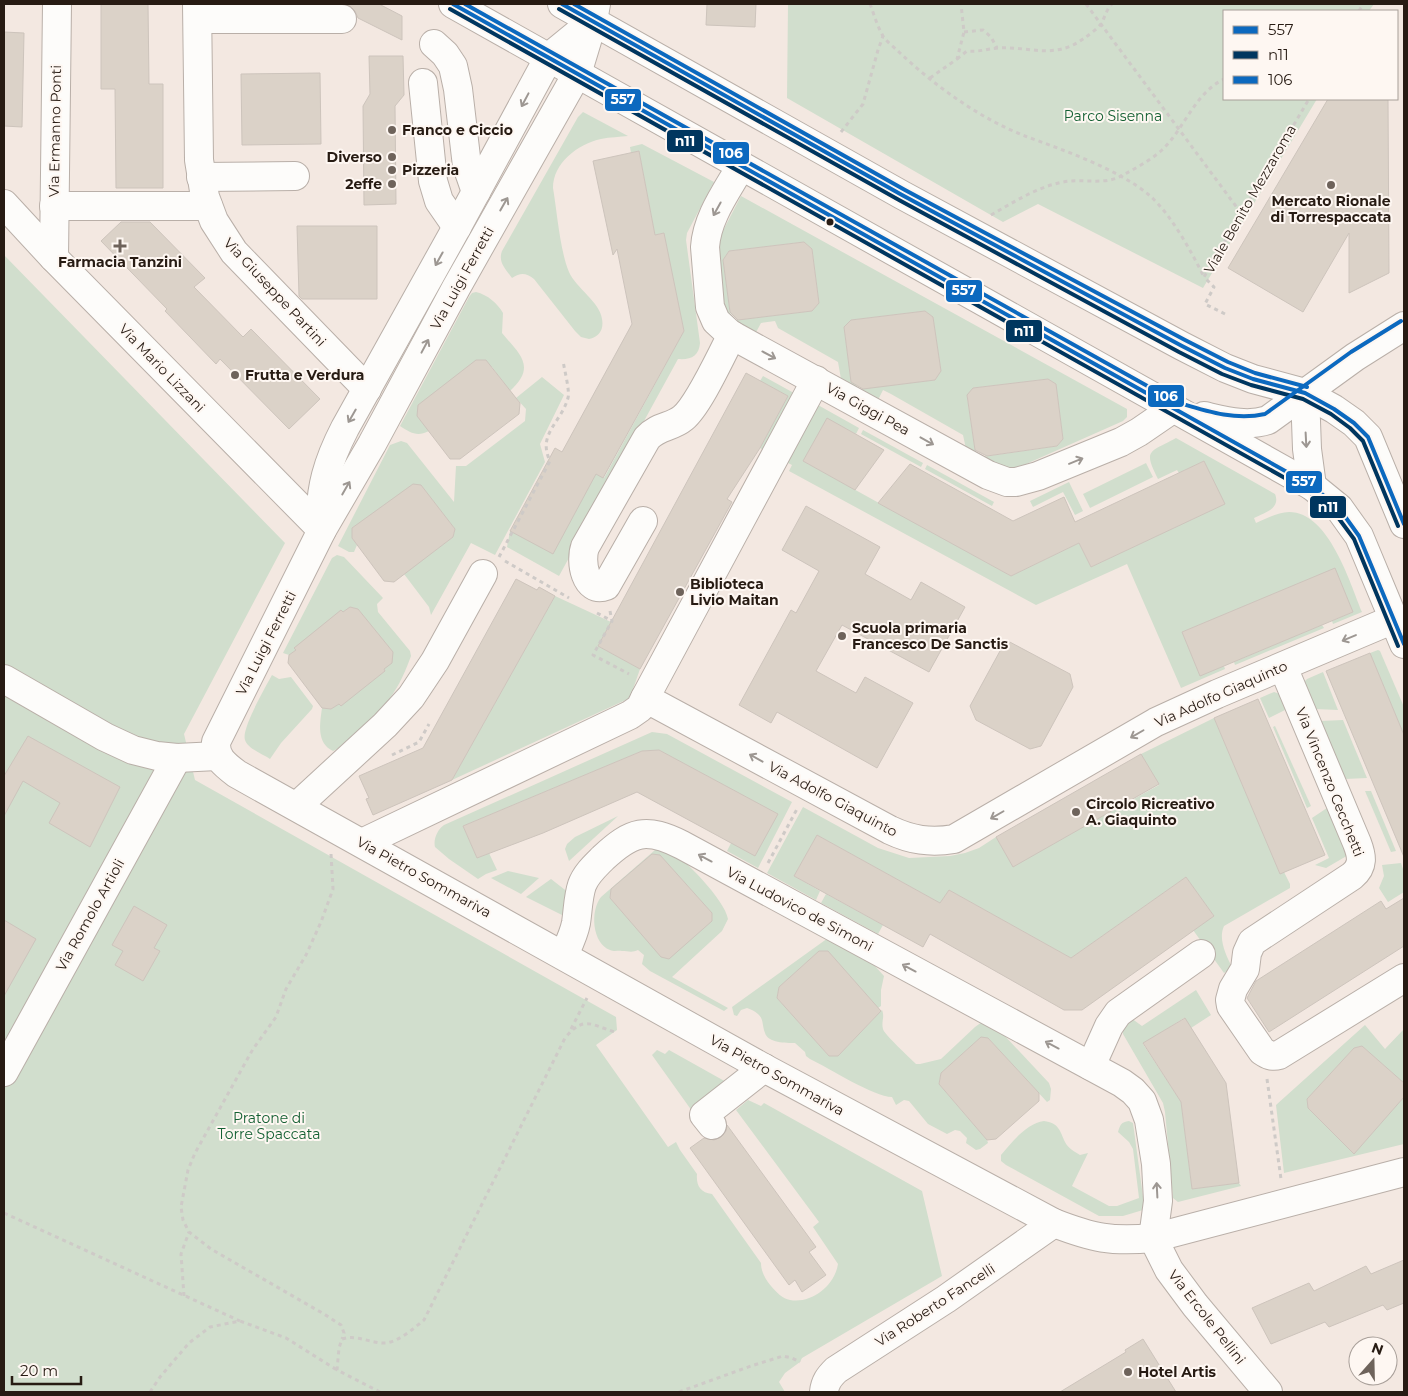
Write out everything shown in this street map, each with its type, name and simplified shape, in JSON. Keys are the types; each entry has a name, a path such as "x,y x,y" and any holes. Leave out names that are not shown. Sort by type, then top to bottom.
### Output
{"street":[{"name":"Via Ermanno Ponti","path":"54,258 57,4"},
{"path":"453,4 1312,486 1339,508 1354,529 1404,644"},
{"path":"562,4 595,13 927,209 1182,346 1225,368 1253,379 1305,392 1342,414 1365,434 1404,524"},
{"path":"197,11 342,19"},
{"name":"Via Giuseppe Partini","path":"197,11 201,178 208,206 217,228 234,252 367,389"},
{"path":"322,530 320,499 330,461 341,434 457,227 548,57 595,13"},
{"name":"Via Luigi Ferretti","path":"217,756 216,742 322,530 372,444 456,288 577,74 595,13"},
{"path":"434,44 445,54 453,66 458,89 467,166 476,192"},
{"path":"424,83 433,181 438,201 457,227"},
{"name":"Via Giggi Pea","path":"741,166 713,217 705,247 712,315 722,328 732,335 988,475 1007,482 1016,482 1038,476 1121,442 1174,408"},
{"path":"201,178 295,176"},
{"name":"Via Mario Lizzani","path":"4,204 54,258 322,530"},
{"path":"54,206 208,206"},
{"path":"1174,408 1236,423 1255,424 1273,417 1362,352 1404,326"},
{"path":"643,521 606,586 603,588 594,586 586,576 582,558 589,539 647,438 655,430 680,421 692,409 732,335"},
{"path":"362,843 630,716 640,708 816,380"},
{"path":"1305,392 1307,449 1312,486"},
{"path":"297,806 405,705 432,666 491,566"},
{"name":"Via Adolfo Giaquinto","path":"648,692 865,819 908,838 929,841 954,839 1156,722 1394,619"},
{"name":"Via Vincenzo Cecchetti","path":"1262,1051 1230,1000 1232,989 1245,969 1250,945 1256,939 1352,876 1359,869 1362,861 1357,843 1283,667"},
{"path":"4,678 117,743 149,754 176,758 217,756"},
{"name":"Via Pietro Sommariva","path":"217,756 237,774 764,1068 1054,1223 1094,1237 1110,1240 1153,1238 1404,1172"},
{"name":"Via Romolo Artioli","path":"4,1072 176,758"},
{"name":"Via Ludovico de Simoni","path":"564,955 574,931 580,890 585,879 619,844 634,836 644,834 663,836 1091,1066 1138,1095 1145,1105 1154,1145 1158,1200 1153,1238"},
{"path":"1091,1066 1109,1026 1118,1013 1201,954"},
{"path":"1262,1051 1268,1055 1279,1055 1404,978"},
{"path":"712,1125 704,1114 764,1068"},
{"name":"Via Roberto Fancelli","path":"824,1392 829,1376 836,1370 946,1299 1054,1223"},
{"name":"Via Ercole Pellini","path":"1153,1238 1169,1270 1268,1392"}],"path":[{"path":"870,4 883,36 911,63 947,92 990,120 1059,148 1120,177 1149,195 1173,224 1196,260 1204,277"},
{"path":"957,59 964,32 960,4"},
{"path":"1086,4 1241,213"},
{"path":"930,78 967,51 981,52 997,48 1045,52 1065,49 1083,40 1100,24 1107,9 1112,4"},
{"path":"964,32 982,30 991,37 997,48"},
{"path":"841,133 863,104 883,36"},
{"path":"991,216 1036,190 1065,182 1092,182 1120,177 1162,150 1201,97 1216,83 1223,80"},
{"name":"Viale Benito Mezzaroma","path":"1225,314 1204,304 1214,287 1204,277 1308,100"},
{"path":"559,592 491,566 550,462 546,454 545,444 569,397 563,360"},
{"path":"612,621 594,655 648,692"},
{"path":"756,885 809,787"},
{"path":"331,854 333,889 321,922 306,955 286,989 276,1017 245,1061 195,1153 188,1170 181,1207 183,1220 188,1232 211,1250 341,1325 344,1333 339,1348 337,1370"},
{"path":"342,1339 351,1336 386,1343 410,1331 424,1320 587,998"},
{"path":"568,1035 574,1027 588,1023 615,1032"},
{"path":"1262,1051 1272,1103 1284,1204"},
{"path":"4,1212 184,1296 240,1321 286,1338 337,1370 380,1392"},
{"path":"184,1296 181,1254 188,1232"},
{"path":"150,1392 160,1377 189,1343 210,1327 240,1321"},
{"path":"679,1392 783,1356 800,1362"}],"green space":[{"name":"Parco Sisenna","path":"788,4 1374,4 1370,10 1223,10 1223,100 1316,100 1203,288 1038,204 1003,222 787,98"},
{"path":"583,112 628,136 601,139 584,145 568,156 557,170 554,179 553,188 561,242 569,272 572,278 593,301 602,319 600,332 596,337 589,339 581,337 575,331 534,279 523,274 512,278 503,265 501,258 502,251 578,117"},
{"path":"642,144 714,182 687,233 686,240 700,343 698,351 694,356 687,359 678,359 559,576 507,547 510,531 596,474 604,478 684,331 663,233 655,235 639,151 631,153 630,147"},
{"path":"741,196 1127,409 1127,417 1123,421 1008,472 966,449 963,435 891,394 883,390 878,400 841,379 838,362 778,328 775,321 761,323 754,336 727,321 716,244","holes":["804,242 812,249 819,303 812,311 736,320 730,313 723,260 729,251","925,311 933,317 941,371 935,380 860,389 851,381 844,327 851,320","1048,379 1056,384 1063,439 1057,446 981,457 975,450 967,396 973,388"]},
{"name":"Pratone di Torre Spaccata","path":"4,255 285,543 184,734 195,780 616,1017 617,1030 596,1045 668,1147 676,1142 697,1174 697,1182 700,1188 704,1192 712,1194 761,1263 767,1281 782,1297 798,1300 814,1296 827,1286 836,1272 838,1264 813,1227 819,1222 736,1110 748,1100 761,1106 764,1103 922,1191 942,1276 802,1358 800,1362 785,1373 779,1382 785,1392 4,1392"},
{"path":"476,292 492,300 503,313 502,333 519,354 524,367 523,374 510,391 492,367 482,367 429,431 421,434 411,432 400,426 469,297 472,293"},
{"path":"763,376 803,398 773,455 760,448 788,396 760,381"},
{"path":"542,377 564,395 540,444 545,462 495,555 471,543 431,615 429,607 404,574 453,537 455,529 421,485 352,528 352,538 357,545 354,552 349,552 338,546 390,445 401,441 407,443 454,502 456,466 466,466 525,421 526,409 516,398"},
{"path":"809,400 859,428 856,434 827,419 803,461 1011,576 1079,543 1091,567 1224,504 1204,461 1179,473 1177,470 1158,479 1151,462 1151,453 1176,438 1275,494 1276,503 1274,507 1254,518 1256,523 1276,514 1289,512 1303,515 1316,524 1327,536 1336,551 1362,612 1333,624 1332,621 1353,612 1335,569 1182,632 1200,675 1224,666 1225,669 1181,688 1127,564 1036,605 789,471 792,465 778,458"},
{"path":"863,430 923,463 921,467 861,434"},
{"path":"1146,463 1153,477 1090,508 1083,494"},
{"path":"927,465 994,502 992,506 925,469"},
{"path":"1069,482 1083,511 1075,515 1063,492 1033,507 1030,501"},
{"path":"337,555 344,557 383,598 377,604 378,612 410,651 411,656 405,672 386,703 354,736 333,751 324,743 320,732 322,708 331,709 339,704 341,705 385,671 384,669 393,652 358,609 350,607 295,648 296,650 289,655 283,653 332,558"},
{"path":"555,596 611,622 598,646 640,669 630,698 452,780"},
{"path":"1322,625 1324,628 1235,665 1234,662"},
{"path":"1378,650 1404,707 1404,735 1370,653"},
{"path":"1323,672 1338,710 1315,709 1304,682"},
{"path":"272,675 279,679 291,677 313,706 281,743 270,759 249,746 245,740 245,734 255,708"},
{"path":"1274,692 1280,694 1285,710 1269,718 1260,698"},
{"path":"1214,718 1280,873 1284,872 1290,884 1290,888 1224,926 1222,942 1232,967 1224,973 1193,930 1214,916 1186,877 1071,958 949,890 940,903 817,835 794,876 820,891 816,900 767,873 803,807 878,848 909,858 950,856 965,853 979,848 996,837 1013,866 1159,785 1141,754"},
{"path":"1343,720 1367,778 1345,779 1320,721"},
{"path":"1275,726 1311,806 1307,808 1273,727"},
{"path":"652,732 667,734 792,802 758,868 727,851 731,843 777,814 659,750 642,751 463,826 477,858 489,853 497,870 478,879 435,847 436,834 444,825"},
{"path":"1365,791 1371,791 1396,851 1391,852"},
{"path":"1330,806 1350,854 1326,868 1315,865 1329,858 1312,818"},
{"path":"618,816 569,861 565,849 567,844 575,837"},
{"path":"667,848 683,860 712,891 725,911 728,919 722,931 672,977 728,1008 724,1011 650,971 642,964 644,955 638,950 632,952 610,950 599,941 596,934 595,910 601,897 655,850","holes":["652,854 660,855 712,913 712,921 662,957 610,898 611,889"]},
{"path":"1401,863 1404,872 1404,892 1388,902 1379,888 1384,876 1382,865"},
{"path":"508,871 539,878 521,894 491,878"},
{"path":"551,879 569,893 564,916 526,897"},
{"path":"826,894 883,925 878,934 821,903"},
{"path":"828,938 874,965 884,976 881,990 881,1006 878,1008 828,951 819,951 779,987 777,998 829,1056 838,1056 882,1010 884,1031 916,1064 941,1059 982,1022 1003,1034 1049,1083 1051,1089 1050,1100 1047,1102 988,1038 980,1038 941,1073 939,1084 987,1140 988,1143 976,1150 966,1143 967,1138 960,1131 955,1130 947,1134 928,1124 909,1101 904,1100 896,1105 892,1097 884,1096 863,1087 810,1059 795,1043 778,1042 770,1039 765,1033 761,1018 754,1011 747,1008 741,1010 737,1016 734,1015 732,1007"},
{"path":"1196,990 1211,1015 1191,1028 1184,1018 1143,1044 1181,1102 1192,1189 1239,1183 1241,1186 1178,1202 1173,1198 1163,1103 1123,1034 1123,1029 1131,1018 1142,1026"},
{"path":"1365,1025 1385,1049 1404,1029 1404,1083 1362,1046 1354,1048 1307,1099 1308,1108 1351,1151 1358,1149 1404,1097 1404,1144 1284,1173 1276,1105"},
{"path":"657,1050 665,1054 669,1050 728,1083 692,1111 652,1055"},
{"path":"1044,1121 1056,1126 1066,1144 1072,1150 1080,1155 1088,1153 1072,1186 1109,1206 1117,1206 1139,1198 1133,1149 1129,1142 1118,1132 1123,1123 1129,1121 1133,1123 1144,1204 1143,1210 1123,1216 1099,1216 1001,1161 1001,1155 1020,1134 1032,1125"}],"building":[{"path":"101,4 148,4 149,84 163,84 163,188 116,188 115,89 101,89"},
{"path":"344,4 379,4 402,16 402,40 358,18 350,6"},
{"path":"707,4 756,4 755,27 706,25"},
{"path":"4,32 24,33 22,127 4,126"},
{"path":"369,56 403,56 404,95 395,106 396,204 364,205 363,106 370,94"},
{"path":"320,73 321,144 242,145 241,74"},
{"name":"Mercato Rionale di Torrespaccata","path":"1327,100 1388,100 1389,273 1349,293 1349,233 1303,312 1228,268"},
{"path":"639,151 655,235 664,233 684,331 603,478 596,474 553,554 510,531 555,448 562,452 632,324 617,249 613,255 593,161"},
{"path":"121,222 150,222 205,278 194,287 243,337 251,329 320,399 289,429 220,359 216,364 165,311 167,309 101,241"},
{"path":"297,226 377,226 377,299 302,299 299,296"},
{"path":"804,242 812,249 819,303 812,311 738,320 730,312 723,260 729,251"},
{"path":"925,311 933,317 941,371 935,380 863,389 851,382 844,327 851,320"},
{"path":"476,360 486,360 520,403 519,414 460,459 450,459 417,416 418,405"},
{"path":"746,373 788,396 760,448 727,499 732,502 640,669 598,646"},
{"path":"1048,379 1056,384 1063,439 1057,446 987,456 975,450 967,395 973,388"},
{"path":"827,418 884,450 855,490 803,461"},
{"path":"1204,461 1225,504 1091,567 1079,543 1011,576 878,503 910,464 1013,521 1064,497 1075,522"},
{"path":"413,484 421,485 455,529 453,537 394,582 384,581 352,538 352,528"},
{"path":"806,506 880,547 865,574 911,600 921,582 965,607 929,672 842,625 816,671 856,693 865,677 913,703 877,768 777,712 771,723 739,705 791,610 796,613 819,571 782,550"},
{"path":"1335,568 1353,612 1200,676 1182,632"},
{"path":"516,579 537,590 539,587 555,596 452,780 373,815 366,799 369,798 359,776 423,748"},
{"path":"350,607 358,609 393,652 392,663 384,669 385,671 341,706 339,704 331,709 322,708 288,663 289,655 296,650 294,648 341,610 343,612"},
{"path":"1006,640 1070,674 1073,687 1041,746 1030,749 976,720 970,706"},
{"path":"1370,653 1404,735 1404,857 1326,671"},
{"path":"1258,699 1325,855 1280,874 1214,718"},
{"path":"28,736 120,787 90,847 49,823 60,803 23,781 4,816 4,776"},
{"path":"659,750 778,814 755,856 637,792 543,833 477,858 463,826 642,751"},
{"name":"Circolo Ricreativo A. Giaquinto","path":"1141,754 1159,784 1013,867 996,837"},
{"path":"817,835 940,903 949,890 1071,958 1186,877 1214,916 1082,1010 1064,1010 930,934 923,947 794,876"},
{"path":"652,854 660,855 712,913 712,921 669,959 661,957 610,898 611,889"},
{"path":"1404,898 1404,946 1269,1032 1247,998 1256,981 1381,901 1386,909"},
{"path":"134,906 167,925 154,948 160,951 143,981 115,965 123,951 112,945"},
{"path":"4,920 36,939 4,996"},
{"path":"819,951 828,951 881,1011 838,1056 829,1056 777,998 779,987"},
{"path":"1185,1018 1226,1083 1239,1183 1192,1189 1181,1102 1143,1043"},
{"path":"981,1037 988,1038 1039,1093 1039,1101 996,1139 987,1140 939,1084 941,1073"},
{"path":"1362,1046 1404,1083 1404,1097 1354,1154 1308,1108 1307,1099 1354,1048"},
{"path":"727,1125 816,1247 809,1252 826,1275 802,1292 795,1280 789,1285 690,1148 704,1138 714,1140 721,1137 726,1131"},
{"path":"1404,1260 1404,1303 1387,1310 1383,1305 1329,1327 1325,1322 1271,1344 1252,1308 1309,1283 1314,1291 1366,1266 1371,1274"},
{"name":"Hotel Artis","path":"1143,1339 1176,1392 1060,1392 1126,1352 1125,1350"}],"transit line":[{"name":"557","path":"453,4 1312,486 1339,508 1359,536 1404,644"},
{"name":"106","path":"465,4 1176,402 1209,412 1232,416 1265,414 1351,352 1401,321"},
{"name":"557","path":"562,4 902,195 1182,346 1225,368 1253,379 1305,393 1334,409 1354,423 1368,437 1404,524"},
{"name":"106","path":"574,4 905,190 1185,340 1228,362 1255,373 1307,387"},
{"name":"n11","path":"450,9 1308,491 1334,512 1354,539 1398,646"},
{"name":"n11","path":"559,9 899,200 1179,352 1222,374 1251,385 1303,399 1331,414 1350,428 1363,441 1398,526"}],"place":[{"name":"Franco e Ciccio","path":"392,130"},
{"name":"Diverso","path":"392,157"},
{"name":"Pizzeria","path":"392,170"},
{"name":"2effe","path":"392,184"},
{"name":"Mercato Rionale di Torrespaccata","path":"1331,185"},
{"name":"Farmacia Tanzini","path":"120,246"},
{"name":"Frutta e Verdura","path":"235,375"},
{"name":"Biblioteca Livio Maitan","path":"680,592"},
{"name":"Scuola primaria Francesco De Sanctis","path":"842,636"},
{"name":"Circolo Ricreativo A. Giaquinto","path":"1076,812"},
{"name":"Hotel Artis","path":"1128,1372"}]}
